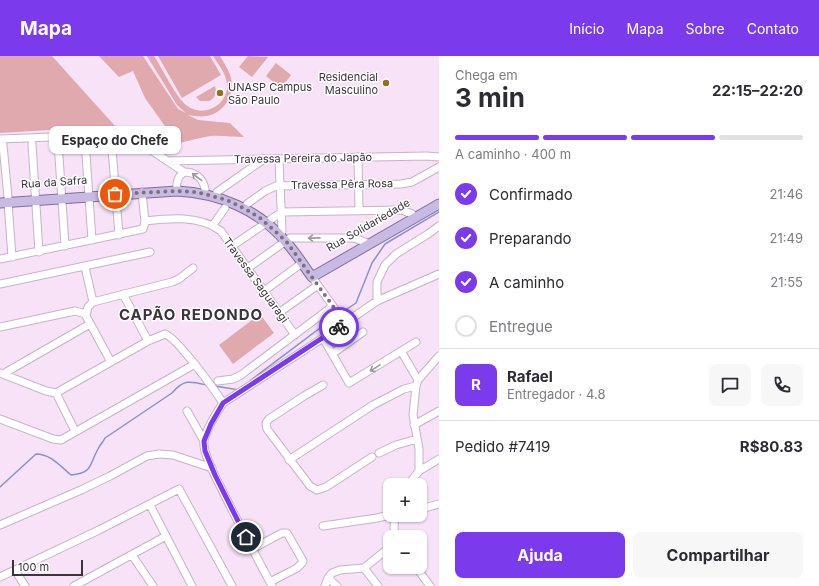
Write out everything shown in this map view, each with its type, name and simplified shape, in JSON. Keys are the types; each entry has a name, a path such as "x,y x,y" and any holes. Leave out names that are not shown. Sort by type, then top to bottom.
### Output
{"main road":[{"name":"Rua da Safra","path":"4,200 177,188 205,189 234,198 247,204 268,221"},
{"name":"Rua da Safra","path":"115,192 142,192 177,188"},
{"path":"177,188 227,200 268,221 282,231 314,276"},
{"name":"Rua Solidariedade","path":"314,276 439,198"},
{"name":"Rua Solidariedade","path":"367,243 439,204"},
{"path":"268,221 288,240 302,263 314,276"}],"street":[{"path":"12,257 4,200 2,146 103,135 122,136 142,144 184,172 189,172 198,176 202,180 205,189"},
{"path":"58,142 65,246"},
{"path":"32,144 39,252"},
{"path":"92,240 86,151 88,148 111,148 119,235"},
{"path":"358,157 359,210"},
{"name":"Travessa Pereira do Japão","path":"167,161 439,157"},
{"path":"217,192 264,159"},
{"path":"279,159 282,231"},
{"name":"Travessa Pêra Rosa","path":"247,204 265,191 280,185 406,183 418,179 439,167"},
{"path":"177,188 178,178 184,172"},
{"path":"0,259 143,229 145,221 142,192"},
{"path":"145,221 177,218 213,225 225,208"},
{"path":"232,246 282,212 402,210 412,214"},
{"name":"Travessa Saguaragi","path":"213,225 221,231 295,335"},
{"path":"376,301 377,282 385,265 396,254 439,226"},
{"path":"248,268 288,240 354,238 367,243"},
{"path":"0,284 150,252"},
{"path":"264,291 302,263"},
{"path":"85,266 93,302"},
{"path":"111,362 90,324 86,314 88,307 93,302 172,282 179,279 193,268"},
{"path":"204,441 221,400 323,338 346,320 376,301 439,274"},
{"path":"280,312 314,276 346,320"},
{"path":"123,294 148,341"},
{"path":"218,381 236,378 335,306"},
{"path":"0,327 72,312 86,314"},
{"path":"2,373 90,324"},
{"path":"332,354 363,332"},
{"path":"56,393 148,341 160,335 168,335 171,336 195,364 221,400"},
{"path":"323,338 348,383 416,342"},
{"path":"401,351 417,383 413,411 419,449 419,471"},
{"path":"289,460 373,405 417,383 439,356"},
{"path":"0,419 56,440 61,440 195,364"},
{"path":"2,373 56,393 76,431"},
{"path":"323,385 269,419 266,423 266,429 310,486 318,490 321,490 372,457"},
{"path":"187,411 204,441 205,451 212,468 252,549 271,584 298,568 302,563 287,534 282,533 252,549"},
{"path":"414,425 439,411"},
{"path":"379,453 402,443 417,439"},
{"path":"0,525 81,490 110,476 139,459 153,454 173,455 212,468"},
{"path":"414,478 419,471 439,459"},
{"path":"0,577 150,505 179,489 232,586"},
{"path":"427,507 439,504"},
{"path":"150,505 192,586"},
{"path":"323,526 383,517"},
{"path":"75,586 166,536"},
{"path":"325,586 332,573 340,570 364,568 383,553"},
{"path":"132,555 153,586"},
{"path":"364,568 378,586"},
{"path":"16,570 25,586"},
{"path":"421,574 430,586"},
{"path":"328,578 337,586"}],"shaded area":[{"path":"0,56 52,56 115,126 0,133"},
{"path":"99,56 143,56 178,109 186,113 177,105 147,56 154,56 182,101 193,109 200,111 214,108 224,98 227,92 225,76 213,56 220,56 228,69 231,78 232,84 230,97 223,107 213,114 207,116 188,115 198,120 230,123 244,137 210,136 166,145 149,144 141,141 146,136 167,129 145,98 133,71 119,77"},
{"path":"158,56 210,56 221,75 182,98"},
{"path":"248,56 268,57 252,77 239,67"},
{"path":"276,63 291,75 281,88 266,76"},
{"path":"215,86 215,95 209,101 200,101 196,97"},
{"path":"260,314 274,333 233,364 219,345"}],"waterway":[{"path":"341,313 356,303 372,263 385,244 439,212"},
{"path":"251,380 336,316"},
{"path":"0,487 36,454 51,458 71,475 83,472 89,467 105,438 172,393 180,385 188,382 207,385"},
{"path":"215,386 239,390"}],"way so far":[{"path":"115,194 177,191 196,192 227,200 247,210 260,218 286,241 345,323 339,327"}],"place":[{"name":"Residencial Masculino","path":"386,83"},
{"name":"UNASP Campus São Paulo","path":"220,93"},
{"name":"Espaço do Chefe","path":"115,194"}],"district":[{"name":"CAPÃO REDONDO","path":"191,315"}],"route":[{"path":"246,537 215,475 205,451 204,441 207,433 223,403 339,327"}]}
